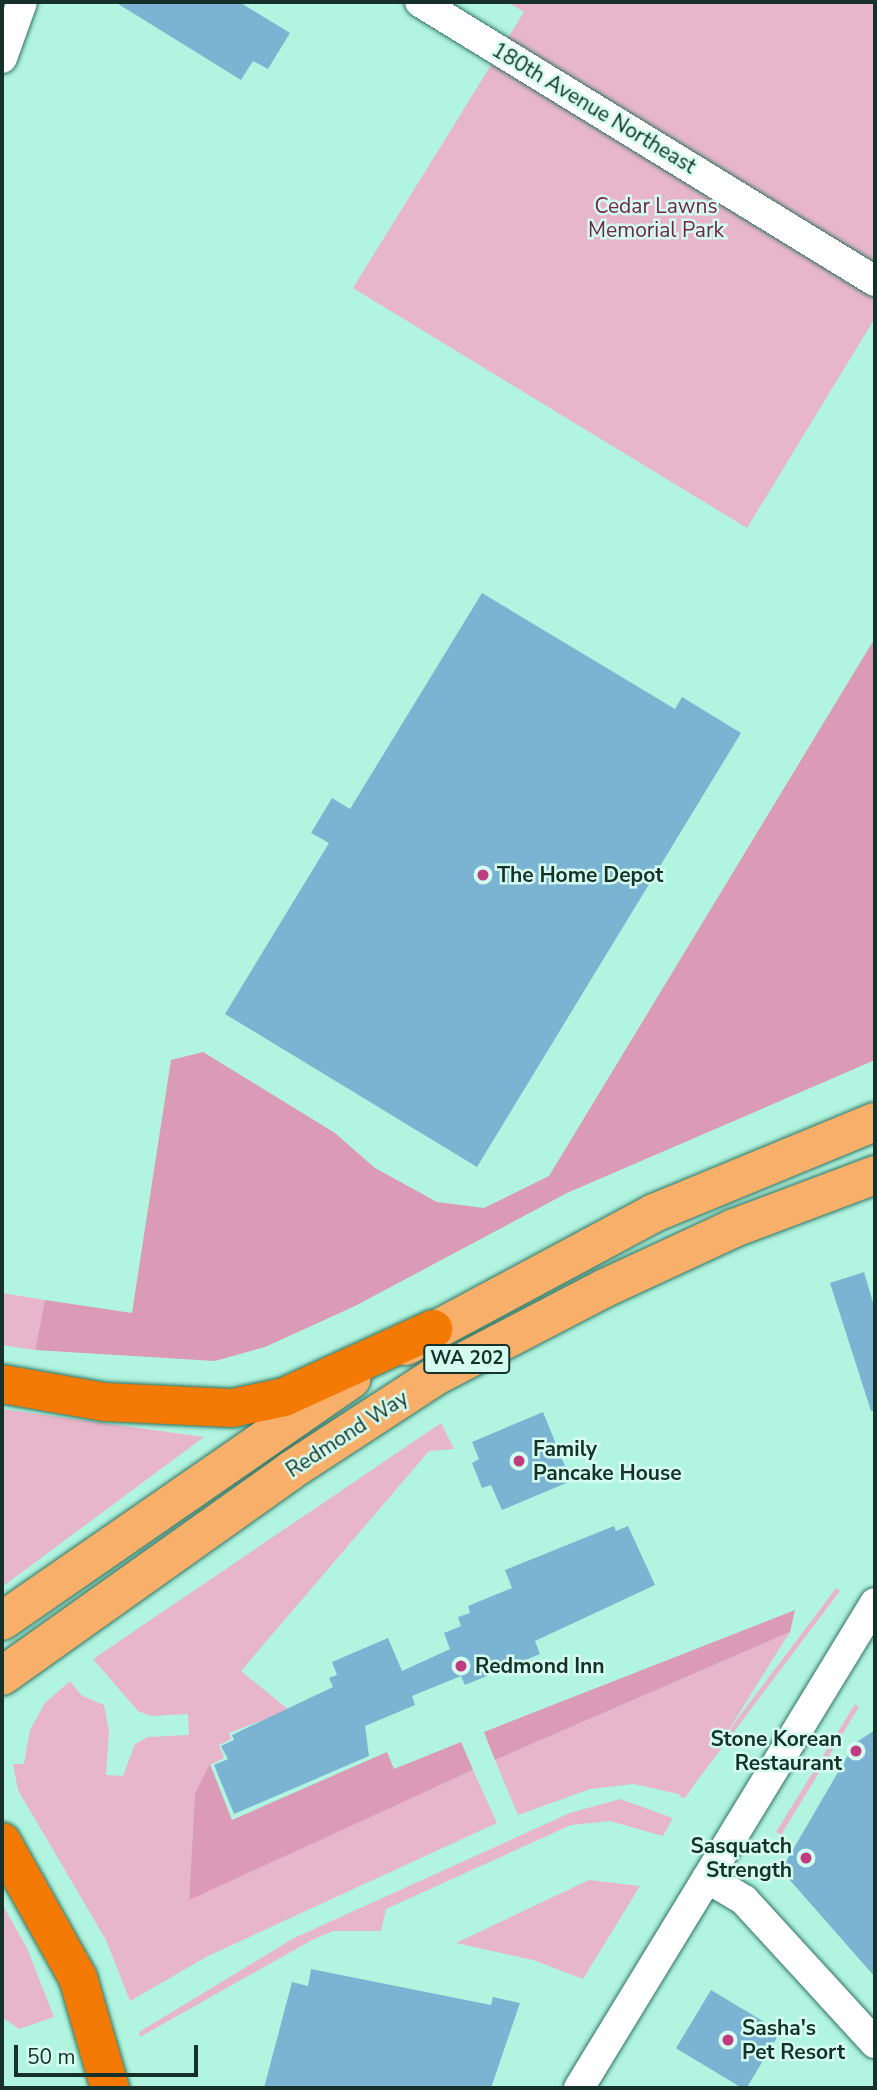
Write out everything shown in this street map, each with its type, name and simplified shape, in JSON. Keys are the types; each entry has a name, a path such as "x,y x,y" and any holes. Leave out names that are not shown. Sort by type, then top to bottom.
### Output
{"highway":[{"path":"2,1384 104,1402 232,1408 284,1397 433,1329"},
{"path":"2,1818 9,1851 58,1935 94,2022 106,2074"}],"main road":[{"name":"Redmond Way","path":"2,1621 258,1440 433,1329 654,1213 875,1122"},
{"name":"Redmond Way","path":"2,1676 290,1471 434,1377 616,1282 734,1228 875,1175"}],"street":[{"path":"2,58 22,2"},
{"name":"180th Avenue Northeast","path":"420,2 875,281"},
{"path":"579,2088 875,1603"},
{"path":"707,1878 744,1900 875,2043"}],"green space":[{"name":"Cedar Lawns Memorial Park","path":"507,2 875,2 875,318 747,528 353,288 524,12"},
{"path":"2,1293 45,1300 35,1350 2,1345"},
{"path":"2,1409 204,1437 2,1587"},
{"path":"441,1423 454,1449 429,1451 241,1671 289,1710 229,1733 231,1739 219,1745 224,1758 210,1765 195,1793 189,1899 473,1770 497,1823 208,1956 130,2001 106,1940 18,1790 13,1764 24,1764 30,1730 45,1703 70,1681 81,1695 104,1705 109,1731 106,1775 123,1776 135,1744 148,1737 189,1735 188,1714 151,1716 138,1711 93,1659"},
{"path":"836,1588 840,1591 684,1799 680,1796"},
{"path":"790,1632 687,1796 634,1784 590,1789 518,1815 495,1760"},
{"path":"855,1704 859,1707 781,1835 776,1832"},
{"path":"620,1799 673,1818 663,1836 610,1821 571,1825 386,1909 381,1931 333,1931 312,1940 140,2037 139,2032 294,1938 570,1813"},
{"path":"589,1880 640,1886 583,1979 533,1960 456,1943"},
{"path":"2,1904 27,1948 54,2017 19,2029 2,2017"}],"shaded area":[{"path":"875,638 875,1060 567,1193 355,1306 265,1347 215,1361 35,1350 45,1300 132,1313 171,1060 203,1052 335,1133 375,1168 437,1202 484,1208 549,1176"},
{"path":"795,1610 790,1632 495,1760 484,1732"},
{"path":"461,1742 473,1770 189,1900 195,1793 210,1764 232,1820 387,1752 394,1769"}],"building":[{"path":"115,2 239,2 290,33 268,69 253,61 241,80"},
{"name":"The Home Depot","path":"482,593 675,709 682,697 741,733 477,1167 225,1014 329,843 311,833 332,798 350,809"},
{"path":"864,1272 875,1309 875,1411 871,1411 830,1283"},
{"name":"Family Pancake House","path":"543,1412 571,1481 502,1510 491,1485 482,1488 472,1463 479,1459 472,1442"},
{"name":"Redmond Inn","path":"614,1526 616,1531 628,1526 655,1585 535,1641 540,1654 465,1685 461,1676 412,1696 415,1705 365,1726 369,1756 234,1814 214,1765 228,1759 221,1746 234,1740 232,1735 333,1687 329,1678 337,1675 332,1662 388,1638 402,1671 450,1649 444,1633 461,1626 458,1617 470,1613 468,1606 512,1588 505,1570"},
{"path":"875,1730 875,1977 788,1878 784,1865 855,1743"},
{"path":"311,1969 491,2005 493,1997 520,2003 491,2088 264,2088 292,1982 308,1986"},
{"name":"Sasha's Pet Resort","path":"711,1990 780,2032 747,2088 742,2088 676,2048"}],"place":[{"name":"The Home Depot","path":"483,875"},
{"name":"Family Pancake House","path":"519,1461"},
{"name":"Redmond Inn","path":"461,1666"},
{"name":"Stone Korean Restaurant","path":"856,1751"},
{"name":"Sasquatch Strength","path":"806,1858"},
{"name":"Sasha's Pet Resort","path":"728,2040"}]}
